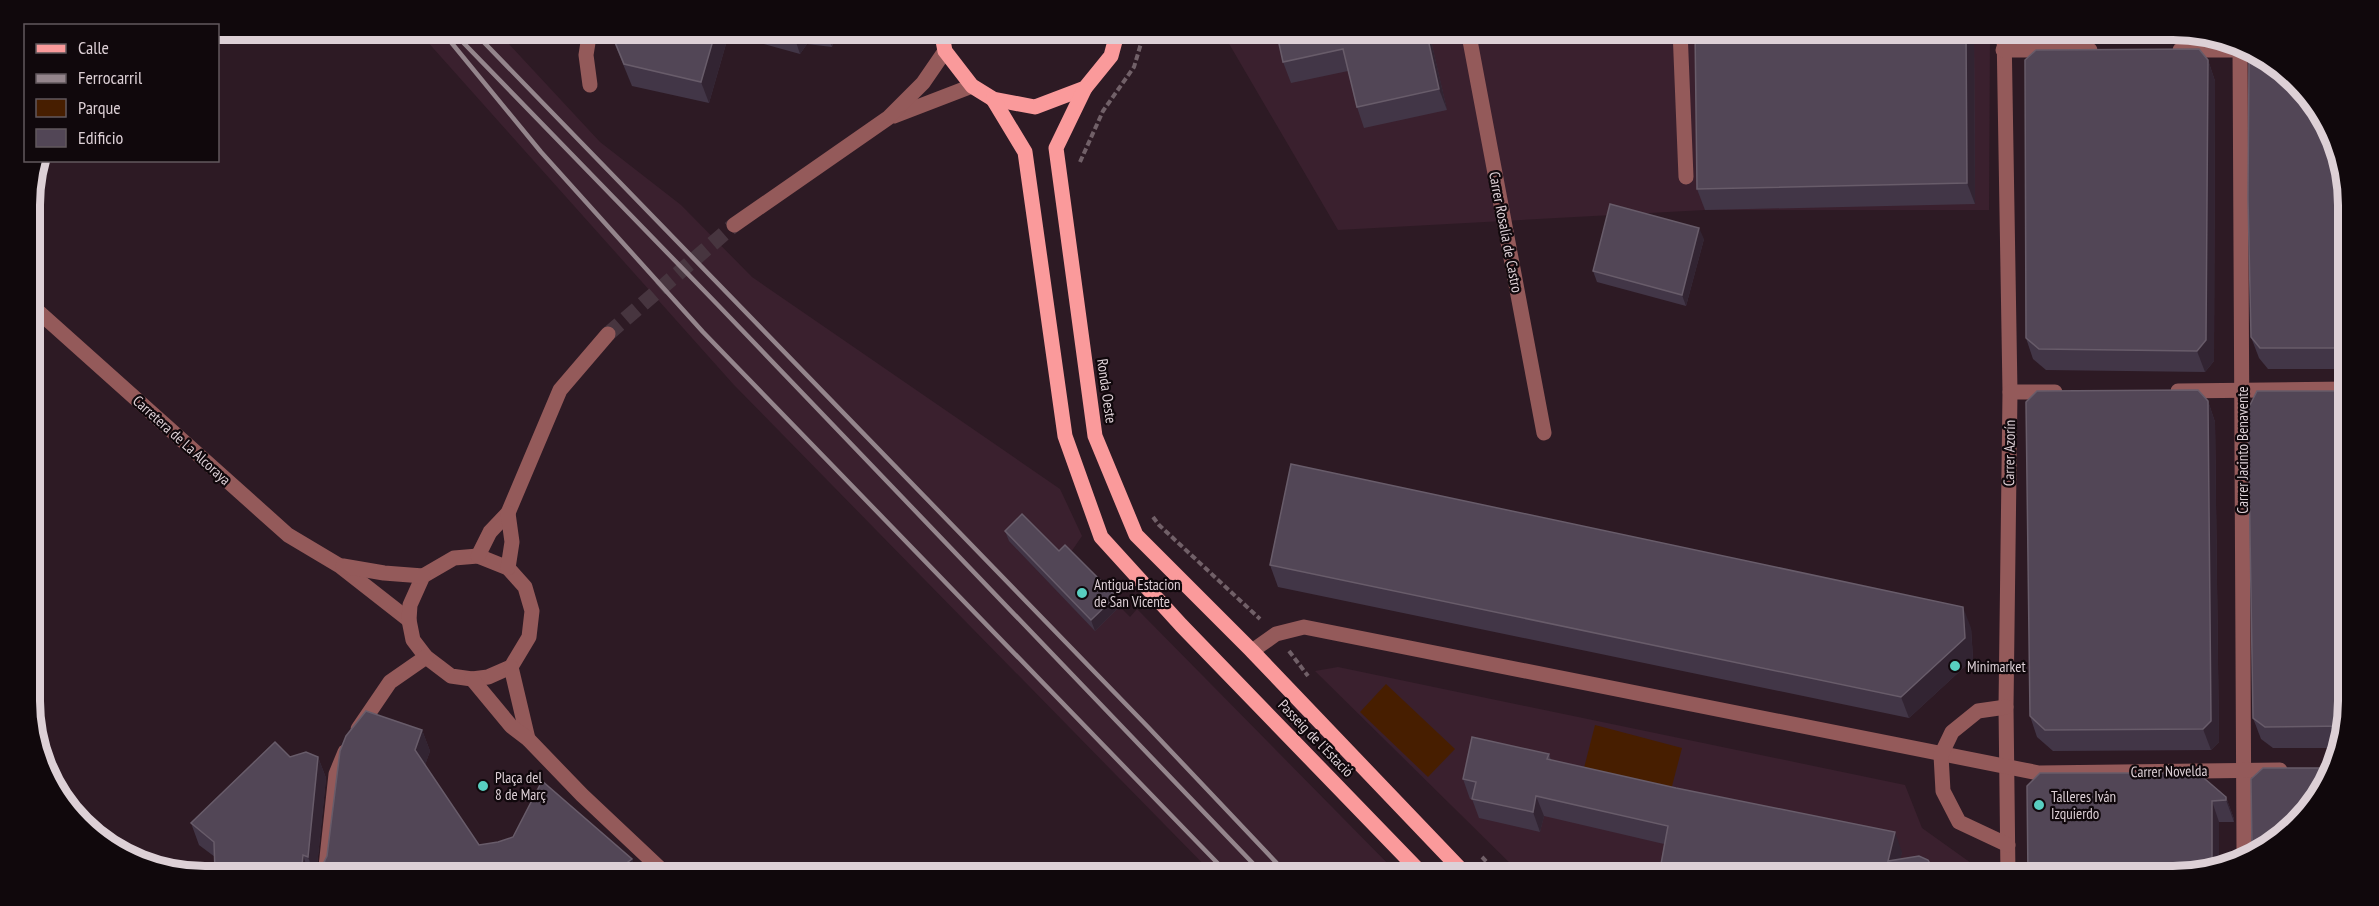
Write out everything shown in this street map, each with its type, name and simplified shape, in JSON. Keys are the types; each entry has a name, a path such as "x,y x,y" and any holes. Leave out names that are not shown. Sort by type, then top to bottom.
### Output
{"main road":[{"path":"943,40 945,51 972,86 993,99 1035,106 1085,88"},
{"name":"Ronda Oeste","path":"1115,40 1111,56 1085,88 1056,147 1095,436 1136,535 1252,651"},
{"name":"Passeig de l'Estació","path":"993,99 1025,152 1065,436 1101,537 1181,625 1414,865"},
{"name":"Passeig de l'Estació","path":"1252,651 1457,865"}],"street":[{"path":"588,40 586,55 590,85"},
{"name":"Carrer Rosalía de Castro","path":"1470,40 1544,434"},
{"path":"1680,40 1686,177"},
{"name":"Carrer Azorín","path":"2004,40 2010,392 2006,707 2008,865"},
{"path":"2159,50 2227,49"},
{"path":"2003,50 2102,50"},
{"path":"734,225 888,118 923,83 945,51"},
{"name":"Carrer Jacinto Benavente","path":"2242,56 2244,849"},
{"path":"888,118 972,86"},
{"name":"Carretera de La Alcoraya","path":"41,314 288,535 340,566 409,620"},
{"path":"478,556 490,532 508,513 560,390 608,334"},
{"path":"2160,391 2338,389"},
{"path":"2010,392 2068,392"},
{"path":"508,513 512,542 508,568"},
{"path":"478,556 508,568 525,587 532,611 529,637 511,667 488,677 472,679 451,676 426,657 413,640 409,620 410,605 423,576 454,558 478,556"},
{"name":"Carretera de La Alcoraya","path":"340,566 423,576"},
{"name":"Carrer Novelda","path":"1276,634 1304,627 2039,773 2299,770"},
{"path":"1252,651 1276,634"},
{"path":"326,866 336,774 349,743 390,682 426,657"},
{"path":"511,667 528,739"},
{"path":"472,679 511,726 528,739 582,795 657,866"},
{"path":"2006,707 1978,711 1953,732 1941,755 1943,791 1959,822 2008,846"}],"path":[{"path":"1076,169 1103,111 1134,67 1142,40"},
{"path":"1153,516 1159,525 1276,634 1310,678"},
{"path":"1478,854 1489,865"}],"shaded area":[{"path":"426,40 505,40 600,142 681,205 752,277 1060,489 1082,536 1069,555 1130,617 1137,609 1390,865 1205,865 734,385"},
{"path":"1227,40 1990,40 1989,210 1705,210 1338,230"},
{"path":"1338,667 1905,785 1922,828 1974,865 1512,865 1315,671"}],"green space":[{"path":"1386,684 1455,749 1428,777 1360,712"},
{"path":"1595,725 1682,748 1671,790 1584,768"}],"building":[{"path":"614,40 713,40 701,82 624,64"},
{"path":"1278,40 1428,40 1439,89 1357,107 1343,49 1283,62"},
{"path":"1695,40 1966,40 1967,183 1697,189"},
{"path":"2199,49 2208,60 2206,340 2197,351 2039,349 2026,338 2025,60 2036,50"},
{"path":"2249,60 2274,75 2304,105 2326,142 2333,163 2338,206 2338,348 2260,348 2251,337 2248,198"},
{"path":"1610,204 1699,228 1682,295 1593,271"},
{"path":"2198,390 2208,401 2211,721 2203,729 2045,730 2030,716 2026,402 2037,391"},
{"path":"2257,391 2338,391 2336,726 2265,727 2253,718 2248,409"},
{"path":"1291,464 1963,607 1965,638 1901,697 1270,565"},
{"path":"1022,514 1059,551 1065,545 1116,596 1091,620 1005,531"},
{"path":"366,711 422,730 415,750 479,845 513,837 542,781 632,859 623,866 337,866 324,862 327,856 340,751 346,736"},
{"path":"1472,737 1549,754 1547,759 1676,788 1895,832 1888,861 1919,856 1928,860 1931,865 1667,865 1661,864 1668,826 1536,796 1533,812 1472,799 1476,782 1463,779"},
{"path":"275,742 290,757 306,752 318,757 308,857 303,855 302,866 215,866 214,842 191,823"},
{"path":"2263,768 2323,768 2304,801 2290,817 2265,838 2252,845 2251,779"},
{"path":"2040,773 2198,773 2226,797 2226,800 2212,801 2212,861 2184,865 2028,865 2027,786"}],"tunnel":[{"path":"608,334 734,225"}],"railway":[{"path":"449,40 541,152 703,332 1220,865"},
{"path":"461,40 1255,865"},
{"path":"482,40 1148,727 1279,865"}],"place":[{"name":"Antigua Estacion de San Vicente","path":"1082,593"},
{"name":"Minimarket","path":"1955,666"},
{"name":"Plaça del 8 de Març","path":"483,786"},
{"name":"Talleres Iván Izquierdo","path":"2039,805"}]}
